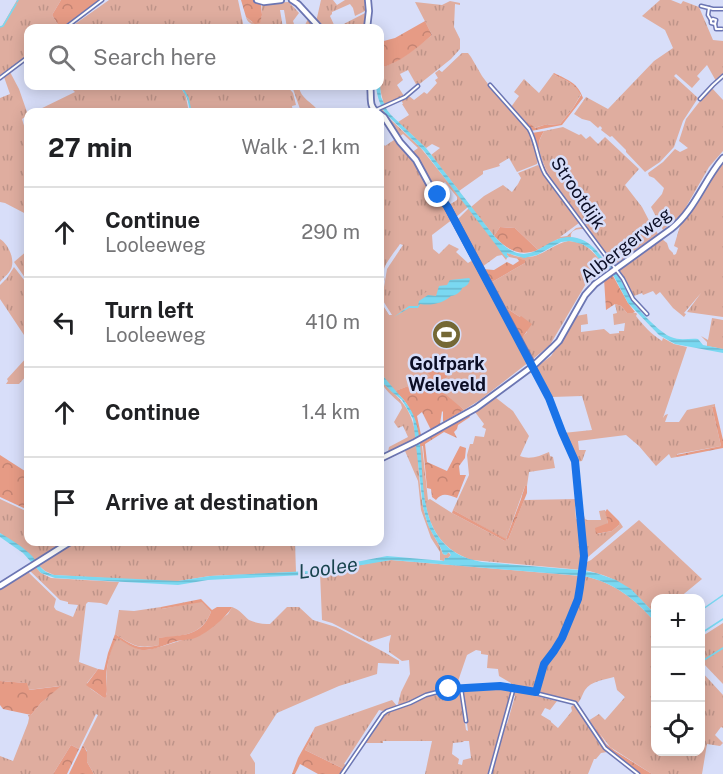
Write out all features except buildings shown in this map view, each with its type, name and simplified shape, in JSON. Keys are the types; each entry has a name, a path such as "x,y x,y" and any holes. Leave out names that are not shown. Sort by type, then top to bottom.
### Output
{"main road":[{"path":"257,0 263,2 281,0"},
{"path":"292,0 316,24"},
{"path":"367,24 368,0"},
{"path":"370,90 371,105 374,108"},
{"path":"384,117 429,184 447,206 533,365"},
{"name":"Albergerweg","path":"384,457 484,403 546,354 559,340 589,290 682,219 723,158"},
{"path":"0,586 63,546"}],"street":[{"path":"70,24 102,0"},
{"path":"700,6 723,9"},
{"path":"709,8 708,15 711,20 716,21 715,34"},
{"path":"716,29 722,29"},
{"path":"0,78 24,60"},
{"path":"700,99 723,76"},
{"name":"Strootdijk","path":"490,85 529,129 545,174 625,282 634,301 647,314"},
{"path":"382,108 405,97 418,86"},
{"path":"533,365 574,457 583,550 583,570 578,599 558,645 544,664 536,692"},
{"path":"342,774 387,711 426,695 449,689 500,686 536,692 575,704 605,748 638,774"},
{"path":"490,774 514,687"},
{"path":"461,688 466,721"}],"green space":[{"path":"17,0 61,0 52,15 58,24 24,24 24,58 0,76 0,27"},
{"path":"61,0 101,0 68,24 58,24 52,15"},
{"path":"109,0 238,0 243,24 75,24"},
{"path":"241,0 254,0 257,4 261,4 260,23 255,24 246,17"},
{"path":"321,0 333,0 337,5 345,0 367,0 367,10 355,16 350,4 332,12 330,16 334,24 316,22"},
{"path":"660,0 671,0 681,4 683,1 699,7 713,40 723,41 723,75 716,81 707,65 697,76 700,79 692,88 676,74 674,76 698,98 683,121 674,147 660,162 645,172 612,136 610,137 601,130 600,126 598,128 590,121 574,114 586,97 608,109 654,61 673,48 665,30 642,16"},
{"path":"256,1 289,2 299,13 293,21 294,24 286,24 284,10 280,10 282,24 251,24 246,17 252,22 260,21 262,15 262,5 257,4"},
{"path":"450,1 460,3 460,5 455,4 454,27 460,39 460,49 417,86 408,70 400,74 403,80 397,85 404,96 384,105 380,90 384,90 384,66 414,50 432,35 415,2 442,5"},
{"path":"367,12 366,24 344,24"},
{"path":"309,17 312,21 311,24 306,24"},
{"path":"425,21 432,35 401,59 384,67 384,41 395,38"},
{"path":"462,53 468,53 491,88 527,127 538,160 537,164 517,172 509,158 499,164 500,166 483,171 483,174 459,191 431,155 440,148 432,144 426,148 398,122 409,115 401,99 409,96 414,100 424,92 427,94 437,83 435,80 438,78 435,73 439,70 442,72"},
{"path":"10,72 26,108 22,119 24,126 24,213 0,202 0,98 10,94 4,77"},
{"path":"554,73 575,85 583,98 562,125 531,131 526,122 535,128 560,124 581,95 572,85"},
{"path":"553,74 572,84 581,94 560,124 534,128 511,107 519,96 514,92 524,79 539,93"},
{"path":"711,87 723,100 723,151 709,167 682,214 663,230 651,207 664,188 648,173 675,149 680,152 688,148 679,141 686,119"},
{"path":"73,90 182,90 188,108 42,108 75,92"},
{"path":"183,90 290,90 296,105 292,108 191,108"},
{"path":"293,90 300,90 315,108 300,108"},
{"path":"384,112 420,147 468,207 455,218 445,201 449,205 457,200 457,197 445,182 435,190 411,153 418,148 403,134 399,137 393,125 384,116"},
{"path":"563,127 581,134 586,139 590,136 598,144 605,137 639,169 625,185 642,207 658,234 614,265 544,166 539,142 544,131"},
{"path":"544,131 539,144 544,165 559,190 593,234 591,235 551,183 541,165 532,133"},
{"path":"397,138 453,219 432,235 433,249 439,254 449,244 459,249 456,252 468,263 475,259 488,356 395,391 384,376 384,307 389,315 392,315 384,302 384,287 387,269 403,245 400,244 384,270 385,146"},
{"path":"723,161 723,317 687,312 701,293 684,313 686,314 684,317 660,292 656,295 653,291 643,295 642,293 633,298 618,271 662,239 673,254 676,254 678,248 674,246 680,226"},
{"path":"538,165 579,223 560,237 567,236 576,228 582,227 583,229 574,230 571,237 558,239 538,250 515,228 500,227 494,236 471,207 503,185 512,192 521,178 518,173"},
{"path":"469,208 507,258 506,260 502,255 497,256 482,267 457,220"},
{"path":"500,227 515,228 538,250 525,253 514,251 504,245 494,236"},
{"path":"0,239 9,250 12,266 0,282"},
{"path":"568,241 587,247 610,269 587,282 550,345 533,359 521,338 527,332 520,317 506,308 492,282 525,263 524,260 509,257 507,253 522,257 532,256"},
{"path":"24,253 24,276 14,262"},
{"path":"517,258 525,260 525,263 492,282 506,308 532,324 522,338 533,359 531,360 482,269 494,270 507,262 513,265 519,261"},
{"name":"Golfpark Weleveld","path":"475,259 529,362 464,410 438,388 452,370 435,355 425,358 420,364 431,376 424,380 395,391 384,377 384,307 389,315 393,316"},
{"path":"14,267 24,280 24,335 0,299 0,285"},
{"path":"612,274 635,312 627,313 621,306 615,304 606,310 604,279"},
{"path":"615,304 621,306 627,313 636,313 636,316 654,336 662,341 663,338 687,347 663,418 668,414 665,422 679,422 687,410 715,404 712,407 721,446 677,454 677,457 671,458 669,454 656,466 626,435 578,441 579,450 586,450 582,461 576,462 563,433 592,430 582,396 552,397 535,368 551,356 576,316 587,314 588,324 581,325 581,332 604,329 610,334 624,331 625,323 614,325 613,314 617,313"},
{"path":"712,318 723,320 723,349 707,346 707,342 701,336 708,340"},
{"path":"482,342 457,403 464,410 443,422 442,411 440,424 431,430 422,412 417,416 421,435 418,436 411,411 395,391 424,380 428,373 420,366 422,360 435,355 447,365"},
{"path":"24,360 24,378 19,384 6,384 7,379"},
{"path":"384,384 400,399 408,411 416,436 388,452 389,447 408,437 403,426 398,428 394,422 402,408 401,404 385,389"},
{"path":"495,397 513,411 529,436 520,456 531,458 549,452 553,457 555,468 529,472 527,486 525,486 506,539 508,540 524,500 577,499 575,507 582,547 582,570 472,560 455,552 442,541 434,529 424,498 419,446 422,445 428,500 430,499 505,541 453,510 469,475 467,455 470,444 473,444 475,436 484,437 486,429 482,427 484,424 475,412"},
{"path":"715,406 723,448 677,457 676,455 721,446 712,407"},
{"path":"469,415 470,417 458,425 454,432 457,438 444,432 425,444 427,462 447,471 460,446 466,448 465,458 459,466 460,475 466,475 457,498 443,495 436,500 432,497 431,489 427,488 423,446 419,446 419,441 423,442"},
{"path":"417,442 420,484 428,524 443,554 446,555 448,552 451,555 444,561 440,560 440,552 431,538 421,510 418,481 405,451 384,461"},
{"path":"0,455 24,470 24,508 0,497"},
{"path":"525,486 527,486 527,493 508,540 506,539"},
{"path":"0,499 24,510 24,546 58,546 34,560 27,552 0,533"},
{"path":"579,505 587,520 601,520 599,511 605,510 608,523 597,534 612,531 619,525 619,521 623,527 587,560 585,558"},
{"path":"607,509 619,521 619,525 612,531 596,534 595,528 608,523 605,512"},
{"path":"453,510 506,539 505,541 452,513"},
{"path":"639,520 702,579 684,594 651,594 651,610 624,585 606,576 584,570 585,563"},
{"path":"66,546 295,546 296,572 210,576 172,582 54,575 37,564"},
{"path":"391,560 581,576 578,596 556,647 543,663 536,690 511,686 511,683 499,676 498,669 487,668 488,655 476,650 467,655 456,687 398,704 410,674 409,660 402,661 389,652 391,635 369,642 322,620 320,573"},
{"path":"34,565 41,573 51,578 119,582 107,605 88,602 86,604 79,662 98,669 87,683 91,689 104,698 107,694 109,658 117,637 138,649 148,650 202,634 228,614 232,607 249,620 270,624 287,607 299,607 313,620 336,627 384,652 399,661 399,664 378,663 377,674 339,686 277,713 250,755 255,763 255,774 94,774 87,762 87,751 83,745 98,715 96,714 79,749 71,745 53,774 0,774 0,756 13,761 28,723 28,715 31,715 60,686 28,690 26,683 0,681 0,588 26,570 56,599 54,607 56,610 73,617 78,605 60,600 28,569"},
{"path":"583,576 605,582 640,606 651,618 651,756 705,756 702,774 652,774 610,747 597,730 595,731 588,721 599,714 605,720 625,697 617,690 614,677 591,685 585,690 577,704 574,701 538,692 545,665 559,645 580,593"},
{"path":"201,599 212,610 217,607 232,607 214,626 192,639 142,650 117,638 107,667 106,697 104,698 86,685 98,669 104,670 115,634 131,644 146,647 159,645 159,638 196,631 207,620 211,612 202,602 161,609 161,607"},
{"path":"202,601 211,612 202,626 190,633 159,638 160,645 136,646 115,634 119,610 134,611 161,607 162,609"},
{"path":"723,623 723,684 705,665 705,634"},
{"path":"705,675 723,695 723,728 721,727 715,735 723,743 720,746 707,744 705,756"},
{"path":"0,681 27,683 29,690 61,686 31,715 3,709 0,705"},
{"path":"494,686 513,688 488,774 425,774 432,741 364,743 386,711 454,688 460,688 468,731 462,688","holes":["469,741 471,758 463,760 462,765 458,764 459,759 452,754 453,743"]},
{"path":"515,691 557,701 550,710 545,708 541,715 558,728 572,711 571,707 574,704 600,745 607,752 601,753 594,759 588,774 490,774 505,724 507,724"},
{"path":"392,700 397,706 383,711 379,710 344,764 346,765 344,769 305,750 314,734 315,727"},
{"path":"597,729 606,744 652,774 639,774 604,745 595,731"},
{"path":"313,731 314,734 305,750 344,769 340,774 318,774 300,764 295,774 292,774"},
{"path":"71,745 79,749 67,774 53,774"},
{"path":"83,745 87,752 87,762 94,774 69,774"}],"water":[{"path":"377,90 380,90 381,97 391,115 426,148 494,236 507,248 519,253 528,253 565,237 582,239 593,247 614,270 634,303 661,331 674,338 698,339 703,345 723,349 723,353 675,344 659,335 628,303 610,269 592,250 582,244 570,241 561,242 537,255 524,258 507,253 509,257 506,258 424,151 386,114"},
{"path":"469,278 467,285 456,295 429,305 420,304 418,308 409,308 394,317 409,306 418,306 419,301 428,295 436,296 439,286 447,285 450,280"},
{"name":"Loolee","path":"384,377 405,401 416,422 427,511 442,541 459,555 482,562 579,570 616,580 631,589 651,610 651,618 640,606 614,587 583,576 391,560 304,575 208,580 178,585 55,578 41,573 23,553 0,537 0,533 19,545 42,569 54,575 178,581 210,576 309,571 387,556 444,561 451,555 449,552 446,555 443,554 429,527 423,507 413,419 402,400 384,384"}],"waterway":[{"path":"0,27 3,26 16,4"},
{"path":"183,90 190,108"},
{"path":"705,608 723,595"},
{"path":"705,631 723,619"},
{"path":"705,659 723,648"}],"place":[{"name":"Golfpark Weleveld","path":"447,335"}],"route":[{"path":"438,195 447,206 531,362 574,457 584,556 578,599 558,645 544,664 536,692 500,686 449,689"}]}
